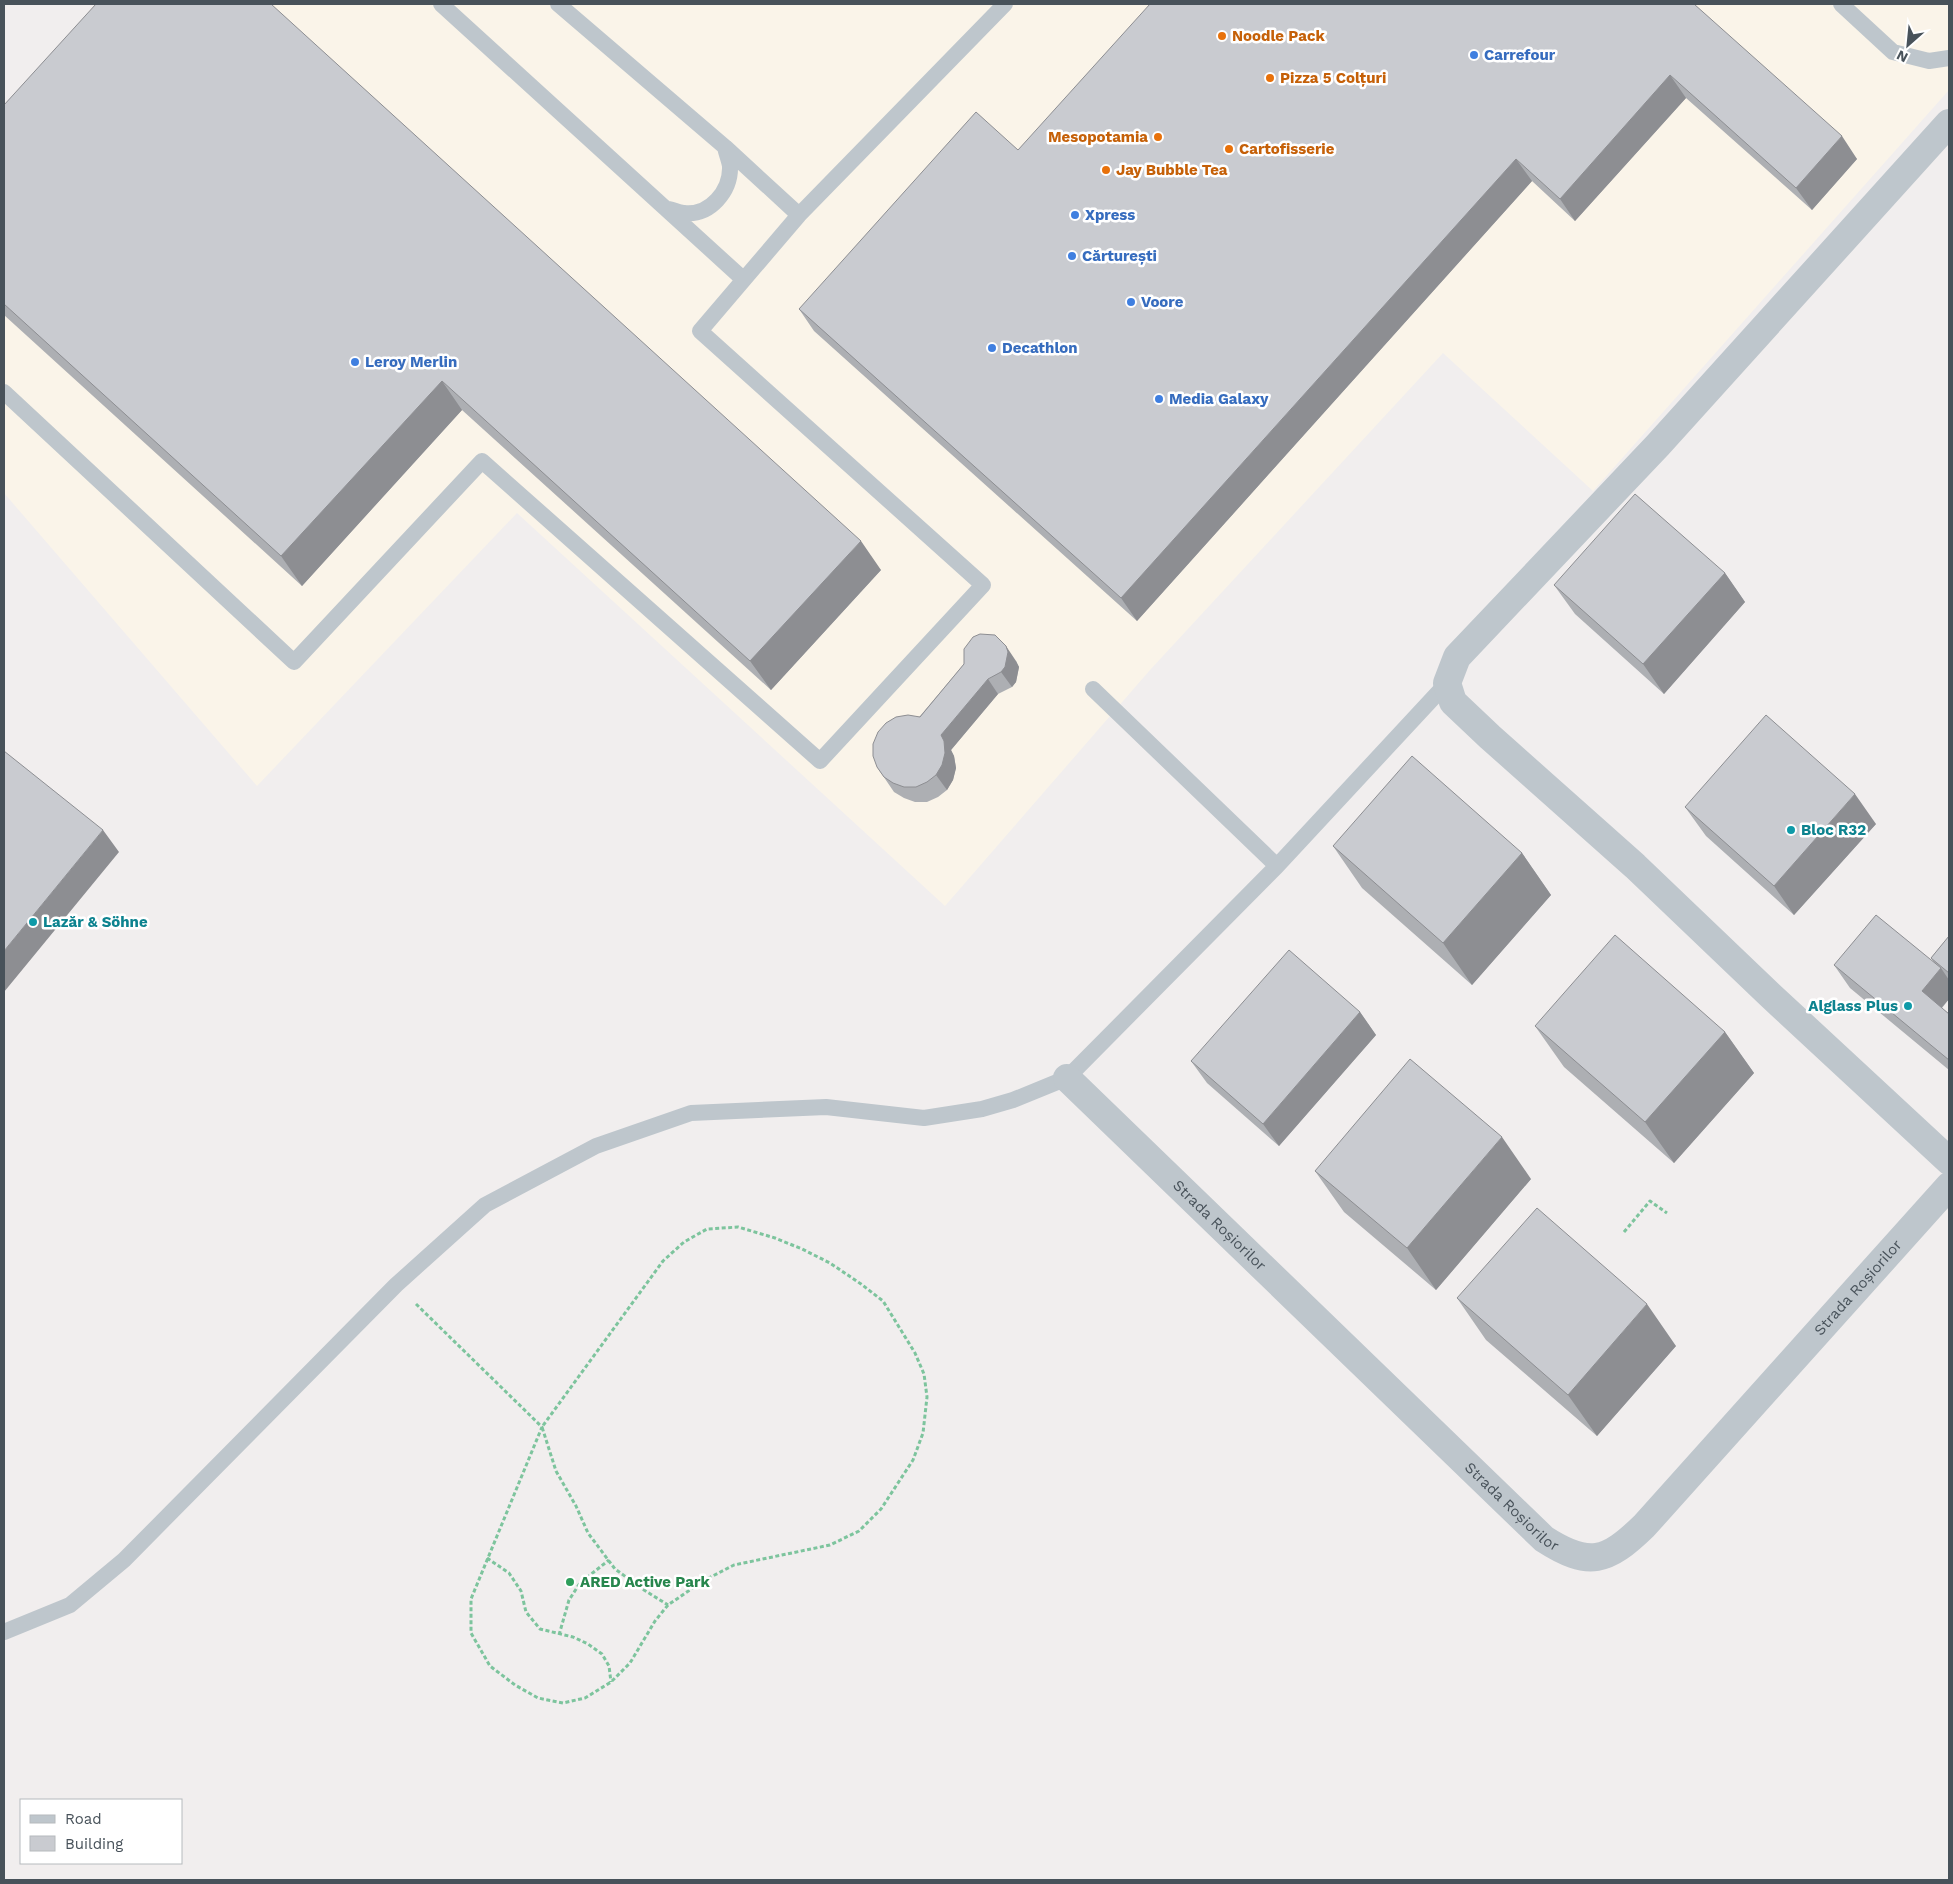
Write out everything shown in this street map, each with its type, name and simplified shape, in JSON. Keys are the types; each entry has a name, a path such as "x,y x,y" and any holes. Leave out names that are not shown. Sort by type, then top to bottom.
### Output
{"street":[{"path":"1949,123 1658,445 1457,657 1447,683 1453,702 1490,738 1635,866 1770,995 1949,1161"},
{"name":"Strada Roșiorilor","path":"1067,1078 1544,1538 1564,1551 1584,1556 1604,1556 1623,1546 1644,1526 1949,1186"}],"lane":[{"path":"441,4 743,279"},
{"path":"558,4 725,147 799,215"},
{"path":"4,392 294,662 482,461 820,761 983,585 700,330 799,215 1005,4"},
{"path":"1842,4 1893,52 1930,61 1949,58"},
{"path":"667,209 685,214 704,210 719,200 728,184 730,166 725,147"},
{"path":"4,1632 70,1605 124,1560 396,1285 485,1205 596,1146 691,1113 826,1107 924,1118 982,1109 1013,1100 1067,1078 1277,866 1447,683"},
{"path":"1093,689 1277,866"}],"path":[{"path":"1624,1232 1650,1200 1667,1213"},
{"path":"738,1227 775,1238 830,1263 861,1284 883,1301 915,1353 924,1374 927,1396 922,1433 913,1460 881,1510 859,1531 830,1545 734,1565 703,1581 668,1605 655,1621 630,1663 611,1682 584,1698 563,1703 538,1698 515,1685 490,1666 471,1633 471,1599 542,1427 663,1261 684,1242 707,1229 738,1227"},
{"path":"396,1285 542,1427 556,1471 576,1506 588,1533 615,1569 668,1605"},
{"path":"488,1558 509,1573 521,1591 526,1612 540,1629 573,1637 602,1654 608,1666 611,1682"},
{"path":"559,1635 569,1600 580,1583 608,1560"}],"shaded area":[{"path":"95,4 1949,4 1949,90 1593,491 1443,353 1150,670 945,906 517,513 257,786 4,493 4,118"}],"building":[{"name":"Leroy Merlin","path":"96,4 271,4 861,541 750,661 442,381 281,556 4,304 4,105"},
{"path":"1150,4 1694,4 1842,136 1796,188 1670,75 1560,199 1516,159 1121,598 799,309 976,112 1018,150"},
{"path":"1635,494 1725,573 1643,664 1554,585"},
{"path":"980,634 995,635 1006,646 1008,652 1005,667 1001,672 988,679 941,735 944,741 945,753 942,765 936,775 916,787 904,787 893,783 884,777 877,767 873,756 873,744 878,732 886,723 896,717 908,715 920,717 964,664 964,649 973,637"},
{"name":"Bloc R32","path":"1766,715 1855,794 1774,886 1685,807"},
{"name":"Lazăr & Söhne","path":"4,751 103,830 4,951"},
{"path":"1412,756 1522,853 1443,943 1333,846"},
{"name":"Alglass Plus","path":"1876,915 1941,968 1922,991 1949,1014 1949,1060 1834,965"},
{"path":"1615,935 1725,1032 1645,1122 1535,1026"},
{"path":"1949,936 1949,973 1931,958"},
{"path":"1289,950 1360,1012 1263,1124 1191,1061"},
{"path":"1410,1059 1502,1137 1407,1248 1315,1171"},
{"path":"1537,1208 1647,1304 1568,1395 1457,1298"}],"place":[{"name":"Noodle Pack","path":"1222,36"},
{"name":"Carrefour","path":"1474,55"},
{"name":"Pizza 5 Colțuri","path":"1270,78"},
{"name":"Mesopotamia","path":"1158,137"},
{"name":"Cartofisserie","path":"1229,149"},
{"name":"Jay Bubble Tea","path":"1106,170"},
{"name":"Xpress","path":"1075,215"},
{"name":"Cărturești","path":"1072,256"},
{"name":"Voore","path":"1131,302"},
{"name":"Decathlon","path":"992,348"},
{"name":"Leroy Merlin","path":"355,362"},
{"name":"Media Galaxy","path":"1159,399"},
{"name":"Bloc R32","path":"1791,830"},
{"name":"Lazăr & Söhne","path":"33,922"},
{"name":"Alglass Plus","path":"1908,1006"},
{"name":"ARED Active Park","path":"570,1582"}]}
